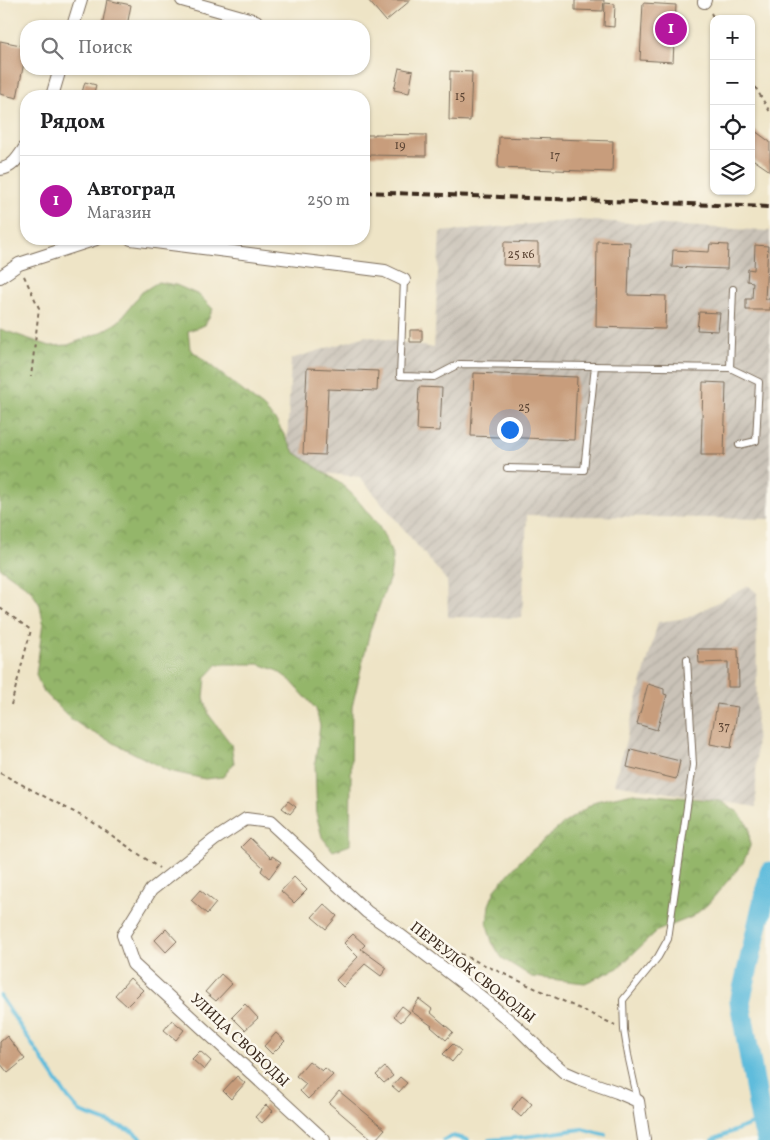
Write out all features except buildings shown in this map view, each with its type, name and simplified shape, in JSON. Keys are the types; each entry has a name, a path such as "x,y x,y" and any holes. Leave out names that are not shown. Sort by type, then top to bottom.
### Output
{"street":[{"path":"75,20 81,0"},
{"path":"182,0 252,20"},
{"path":"54,90 58,75"},
{"path":"0,169 11,166 20,154"},
{"path":"0,277 19,264 78,245"},
{"path":"179,245 385,271 404,280"},
{"name":"ПЕРЕУЛОК СВОБОДЫ","path":"169,875 214,840 246,819 270,822 367,912 480,996 517,1027 547,1058 564,1072 638,1101"},
{"name":"УЛИЦА СВОБОДЫ","path":"169,875 151,890 123,935 133,964 324,1140"},
{"path":"638,1101 644,1140"}],"lane":[{"path":"404,280 400,376 434,377 459,364 730,368 758,382 756,441 739,444"},
{"path":"730,368 733,288"},
{"path":"507,468 584,470 595,366"},
{"path":"638,1101 624,1030 623,1000 658,957 668,939 693,765 688,659"}],"path":[{"path":"755,87 770,112"},
{"path":"19,264 39,308 31,378"},
{"path":"0,608 31,630 11,705"},
{"path":"0,773 91,821 169,875"},
{"path":"435,947 452,950 624,1030"}],"shaded area":[{"path":"579,220 770,231 770,518 527,515 522,618 448,617 447,581 360,477 286,469 291,359 366,336 434,348 440,232"},
{"path":"749,586 757,593 756,807 614,784 658,622 687,618"}],"green space":[{"path":"158,282 176,285 199,295 213,309 205,325 188,331 190,349 264,408 276,421 294,452 341,484 355,497 378,525 387,541 393,558 390,577 370,631 352,707 350,845 333,851 322,837 317,817 315,763 320,726 316,709 290,680 276,670 259,664 218,664 206,677 204,697 209,715 231,744 234,763 223,777 205,779 169,771 86,729 70,718 43,691 36,675 43,622 40,605 30,589 0,568 0,329 50,346 68,345 104,331 119,321 142,292"},
{"path":"633,793 721,801 738,812 749,827 750,846 743,863 707,905 692,917 657,931 618,968 585,983 532,977 502,958 492,942 487,924 489,905 496,888 522,859 563,824 596,801"}],"waterway":[{"path":"767,1140 761,1120 740,1002 770,872"},
{"path":"0,996 68,1098 80,1112 132,1131 143,1140"},
{"path":"712,1140 761,1120"},
{"path":"489,1140 582,1129 605,1135"},
{"path":"444,1140 452,1136 468,1140"}],"railway":[{"path":"370,192 770,207"}],"place":[{"name":"Автоград","path":"671,29"}]}
